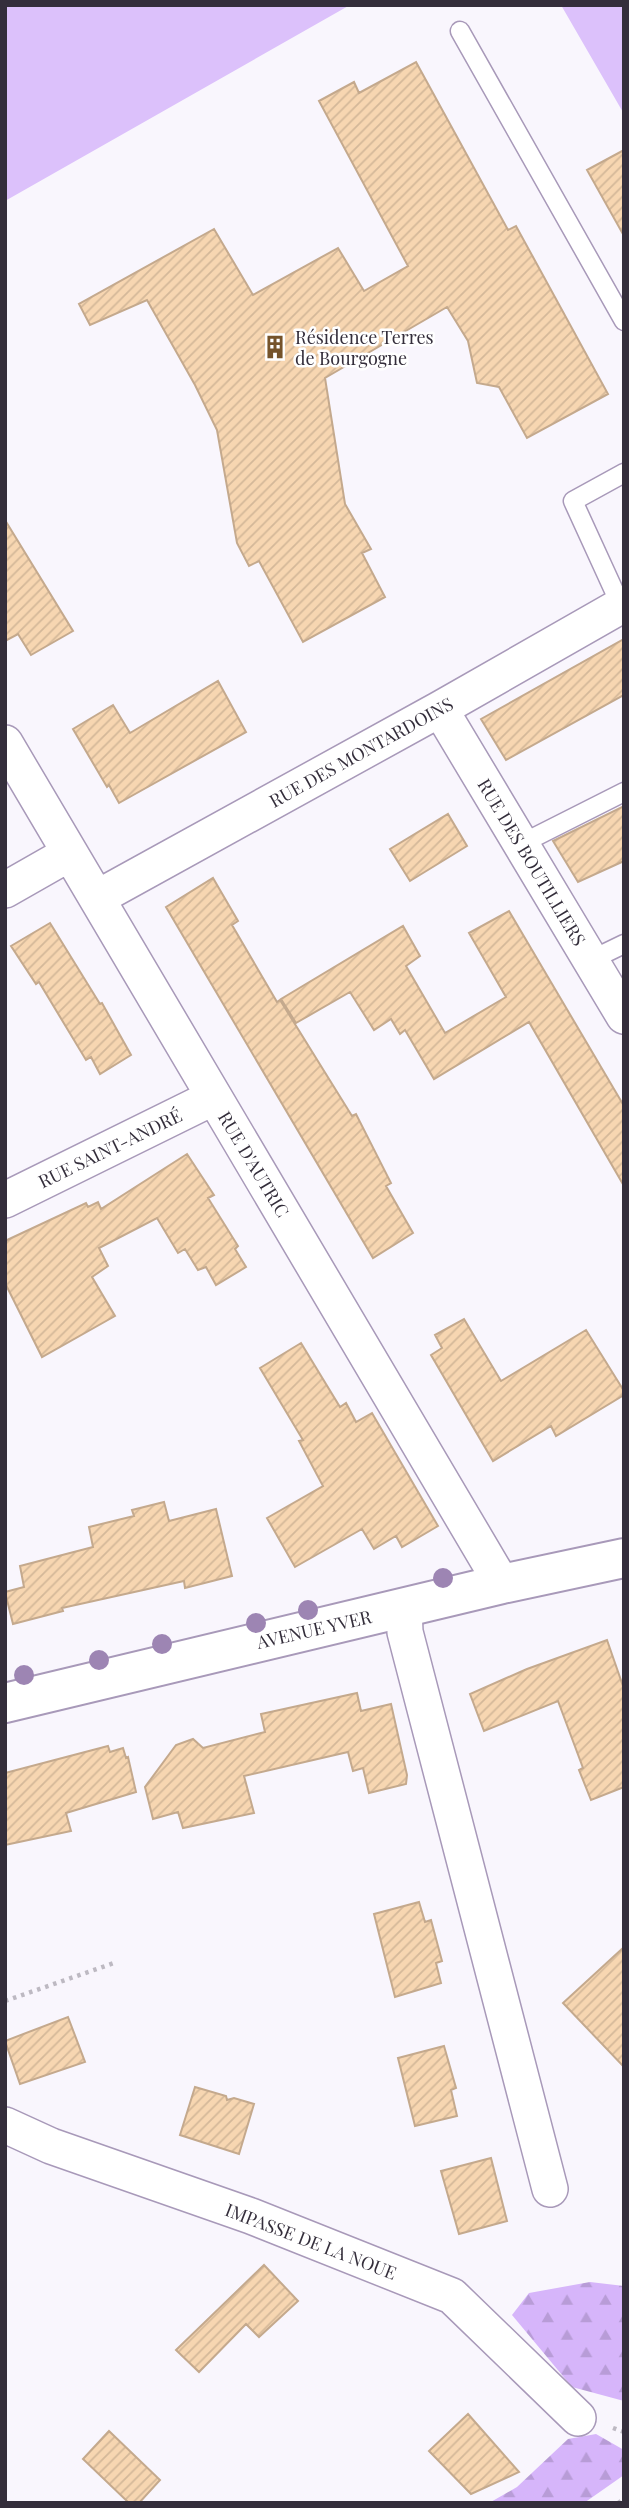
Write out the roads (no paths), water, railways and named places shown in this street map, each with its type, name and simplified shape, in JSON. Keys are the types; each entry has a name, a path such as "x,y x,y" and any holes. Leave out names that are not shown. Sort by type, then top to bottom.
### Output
{"main road":[{"name":"AVENUE YVER","path":"5,1703 502,1584 624,1558"}],"street":[{"name":"RUE DES MONTARDOINS","path":"97,898 440,709 622,605"},
{"name":"RUE DES BOUTILLIERS","path":"440,709 624,1016"},
{"name":"RUE D'AUTRIC","path":"5,743 502,1584"},
{"path":"5,890 70,853"},
{"name":"RUE SAINT-ANDRÉ","path":"5,1200 214,1097"},
{"path":"404,1608 405,1632 550,2189"},
{"name":"IMPASSE DE LA NOUE","path":"5,2125 51,2146 251,2216 452,2296 578,2418"}],"lane":[{"path":"460,32 624,321"},
{"path":"622,605 573,500 624,473"},
{"path":"521,844 624,792"},
{"path":"591,960 624,944"}],"place":[{"name":"Résidence Terres de Bourgogne","path":"275,347"}]}
